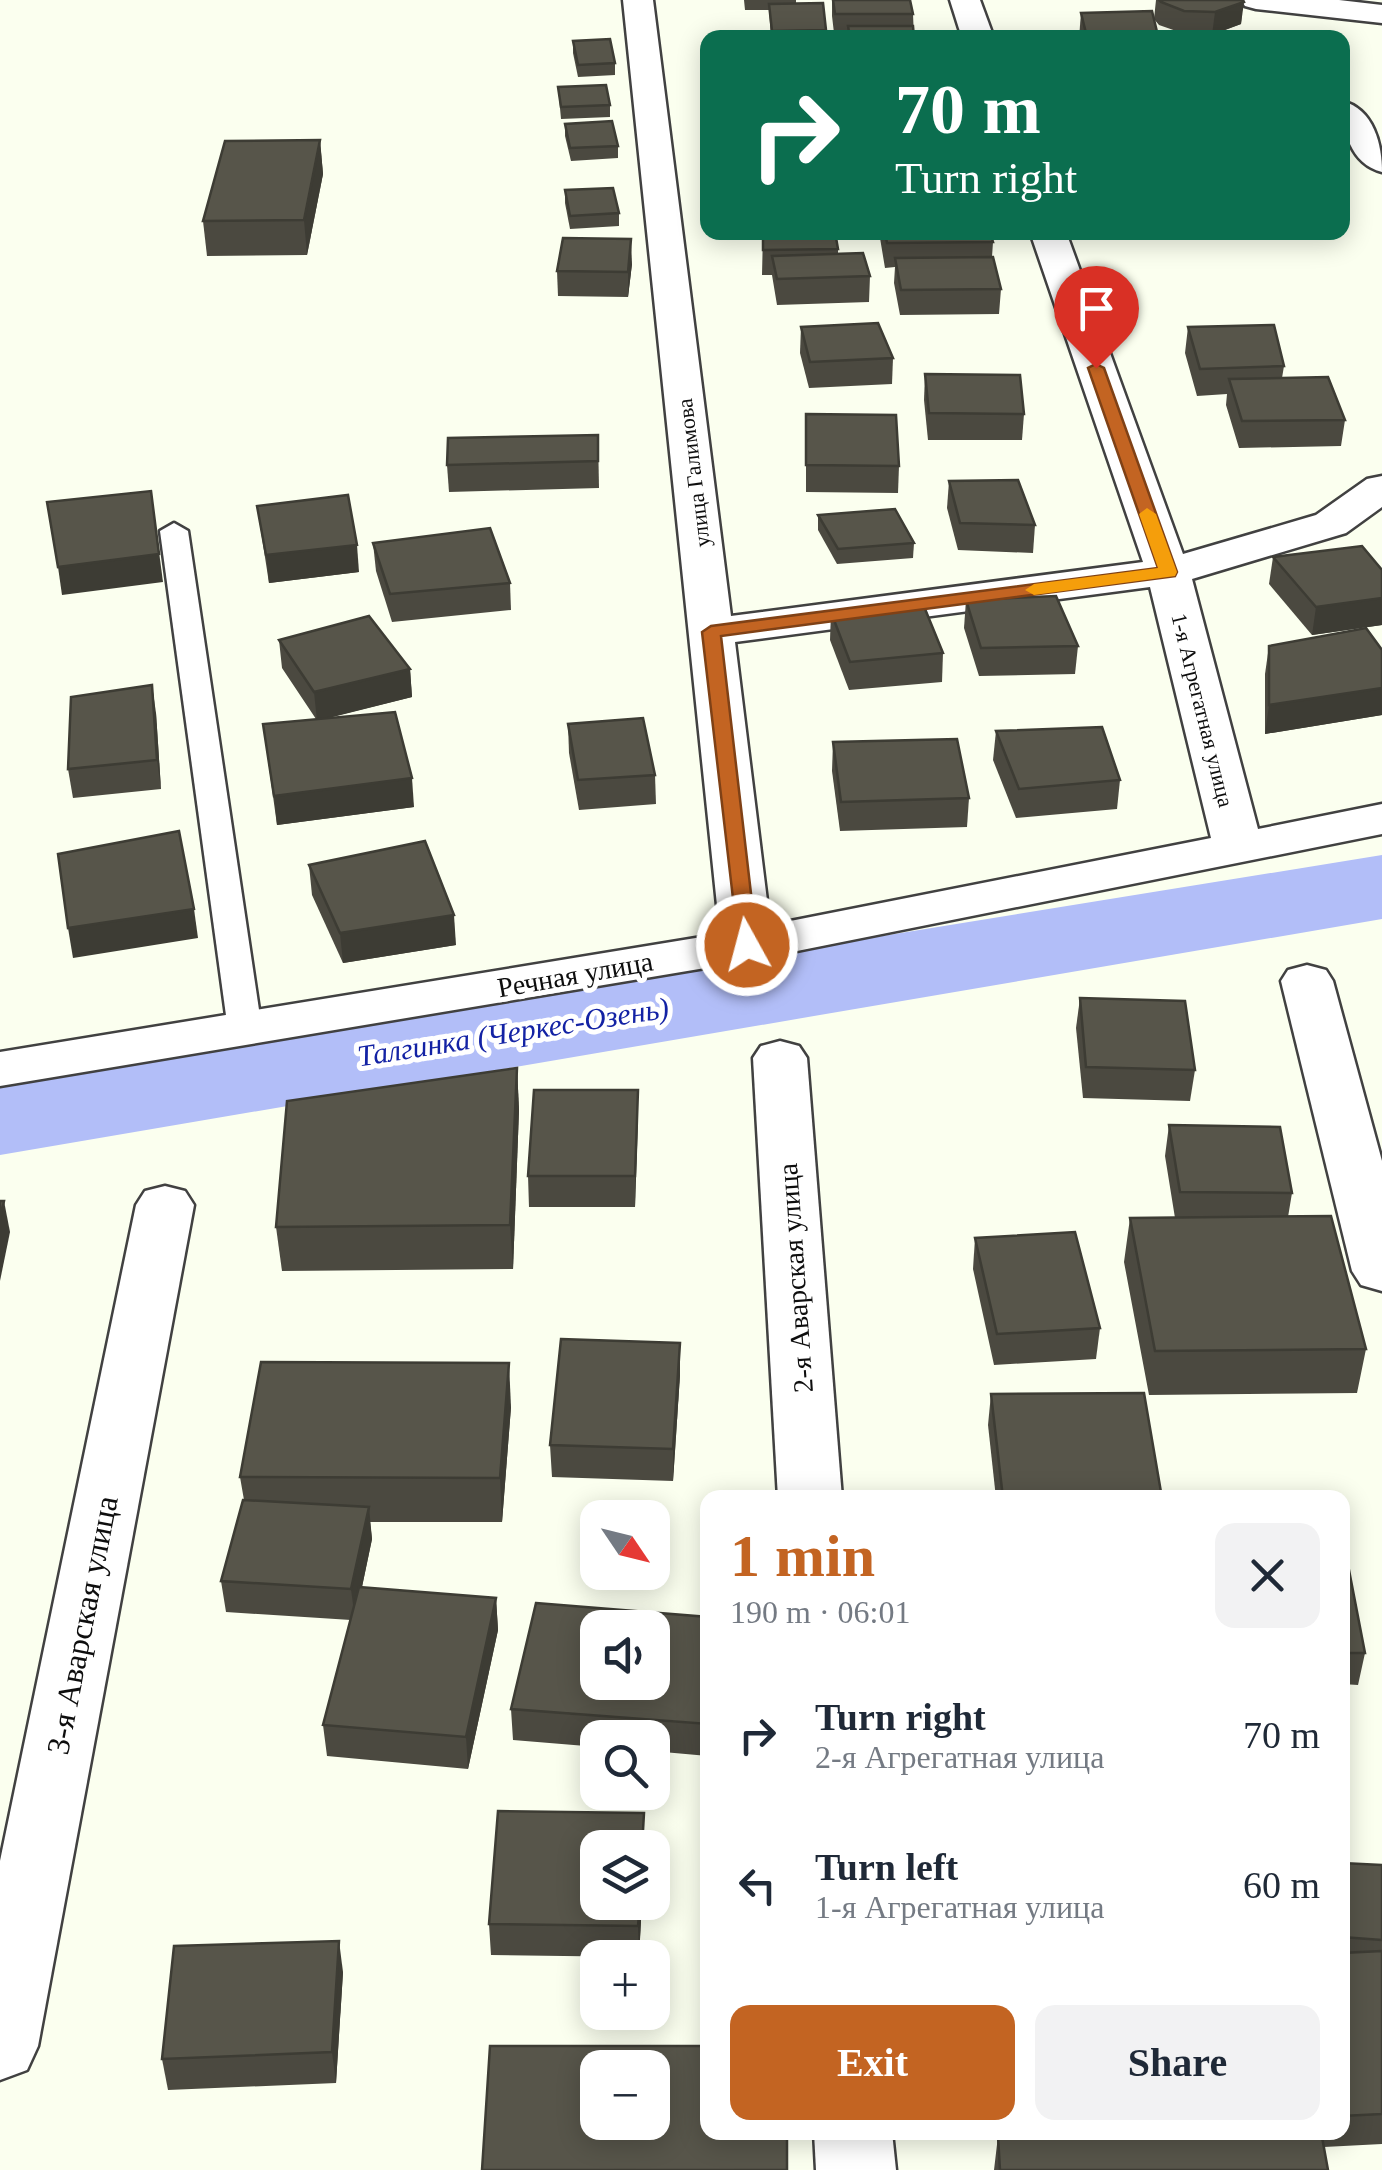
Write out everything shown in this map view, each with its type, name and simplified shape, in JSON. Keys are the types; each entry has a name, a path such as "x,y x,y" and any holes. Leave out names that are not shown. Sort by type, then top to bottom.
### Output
{"street":[{"name":"улица Галимова","path":"638,0 747,945"},
{"path":"965,0 975,30"},
{"path":"1257,0 1382,14"},
{"path":"1257,0 1280,30"},
{"path":"1350,121 1382,162"},
{"name":"1-я Агрегатная улица","path":"1051,240 1168,572 1238,848"},
{"path":"711,632 1168,572 1330,524 1382,488"},
{"name":"Речная улица","path":"0,1070 747,945 1382,819"},
{"path":"1307,981 1382,1272"},
{"name":"2-я Аварская улица","path":"780,1058 809,1490"},
{"name":"3-я Аварская улица","path":"0,2046 165,1205"},
{"path":"854,2140 856,2170"}],"lane":[{"path":"174,531 244,1030"}],"building":[{"path":"833,0 910,0 913,14 835,14"},
{"path":"1159,0 1244,2 1215,12 1184,11"},
{"path":"823,3 826,30 772,30 769,4"},
{"path":"1152,11 1157,30 1085,30 1081,13"},
{"path":"848,26 913,26 913,30 849,30"},
{"path":"610,39 615,63 578,65 573,41"},
{"path":"606,85 610,105 561,107 558,87"},
{"path":"612,121 618,146 570,148 565,124"},
{"path":"320,140 304,220 203,221 225,141"},
{"path":"613,188 619,213 570,216 565,190"},
{"path":"563,238 631,239 628,272 557,271"},
{"path":"763,240 836,240 838,249 763,250"},
{"path":"886,240 993,242 887,243"},
{"path":"863,253 870,276 777,279 772,256"},
{"path":"993,257 1001,289 901,290 895,258"},
{"path":"878,323 893,358 810,362 801,327"},
{"path":"1274,325 1284,366 1200,369 1188,327"},
{"path":"925,374 1020,375 1024,414 929,413"},
{"path":"1328,377 1345,420 1242,421 1229,379"},
{"path":"806,414 896,415 899,466 806,465"},
{"path":"598,435 598,461 447,465 448,438"},
{"path":"1018,480 1035,525 960,523 949,481"},
{"path":"151,491 159,554 58,567 47,502"},
{"path":"348,495 357,545 266,555 257,506"},
{"path":"895,509 914,543 838,549 818,515"},
{"path":"490,528 510,583 390,594 373,543"},
{"path":"1362,546 1382,570 1382,598 1316,607 1273,557"},
{"path":"1056,596 1078,646 981,648 966,600"},
{"path":"923,604 943,653 850,662 831,612"},
{"path":"369,616 410,669 314,692 279,640"},
{"path":"1366,628 1382,650 1382,688 1269,705 1269,646"},
{"path":"152,685 157,760 68,769 71,697"},
{"path":"395,712 412,778 274,796 263,724"},
{"path":"643,718 655,775 578,780 568,724"},
{"path":"1102,727 1120,780 1019,789 996,731"},
{"path":"957,739 969,798 841,802 833,742"},
{"path":"179,831 194,909 68,928 58,854"},
{"path":"425,841 454,915 340,933 309,865"},
{"path":"1080,998 1185,1001 1195,1070 1086,1067"},
{"path":"517,1068 510,1225 276,1227 287,1101"},
{"path":"534,1090 638,1090 635,1176 528,1176"},
{"path":"1169,1125 1280,1127 1292,1193 1180,1192"},
{"path":"1331,1216 1366,1349 1155,1351 1130,1218"},
{"path":"1075,1232 1100,1328 997,1334 975,1238"},
{"path":"561,1339 680,1343 673,1449 550,1445"},
{"path":"261,1362 509,1363 500,1478 240,1477"},
{"path":"1144,1393 1161,1490 1002,1490 991,1394"},
{"path":"243,1500 369,1507 351,1589 221,1581"},
{"path":"1350,1575 1365,1653 1350,1653"},
{"path":"359,1587 496,1598 466,1737 323,1725"},
{"path":"536,1603 622,1610 580,1610 580,1700 670,1700 670,1614 700,1616 700,1723 511,1709"},
{"path":"498,1811 644,1813 643,1830 580,1830 580,1920 638,1920 638,1926 489,1924"},
{"path":"1350,1863 1382,1865 1382,1940 1350,1938"},
{"path":"339,1941 332,2052 162,2059 174,1946"},
{"path":"1382,1951 1382,2114 1350,2116 1350,1953"},
{"path":"490,2046 700,2046 700,2140 787,2140 787,2170 482,2170"},
{"path":"998,2140 1323,2140 1328,2170 1000,2170"}],"waterway":[{"name":"Талгинка (Черкес-Озень)","path":"0,1117 1382,887"}],"slow traffic":[{"path":"1034,590 1168,572 1147,514"}],"route":[{"path":"747,945 711,632 1168,572 1096,368"}]}
